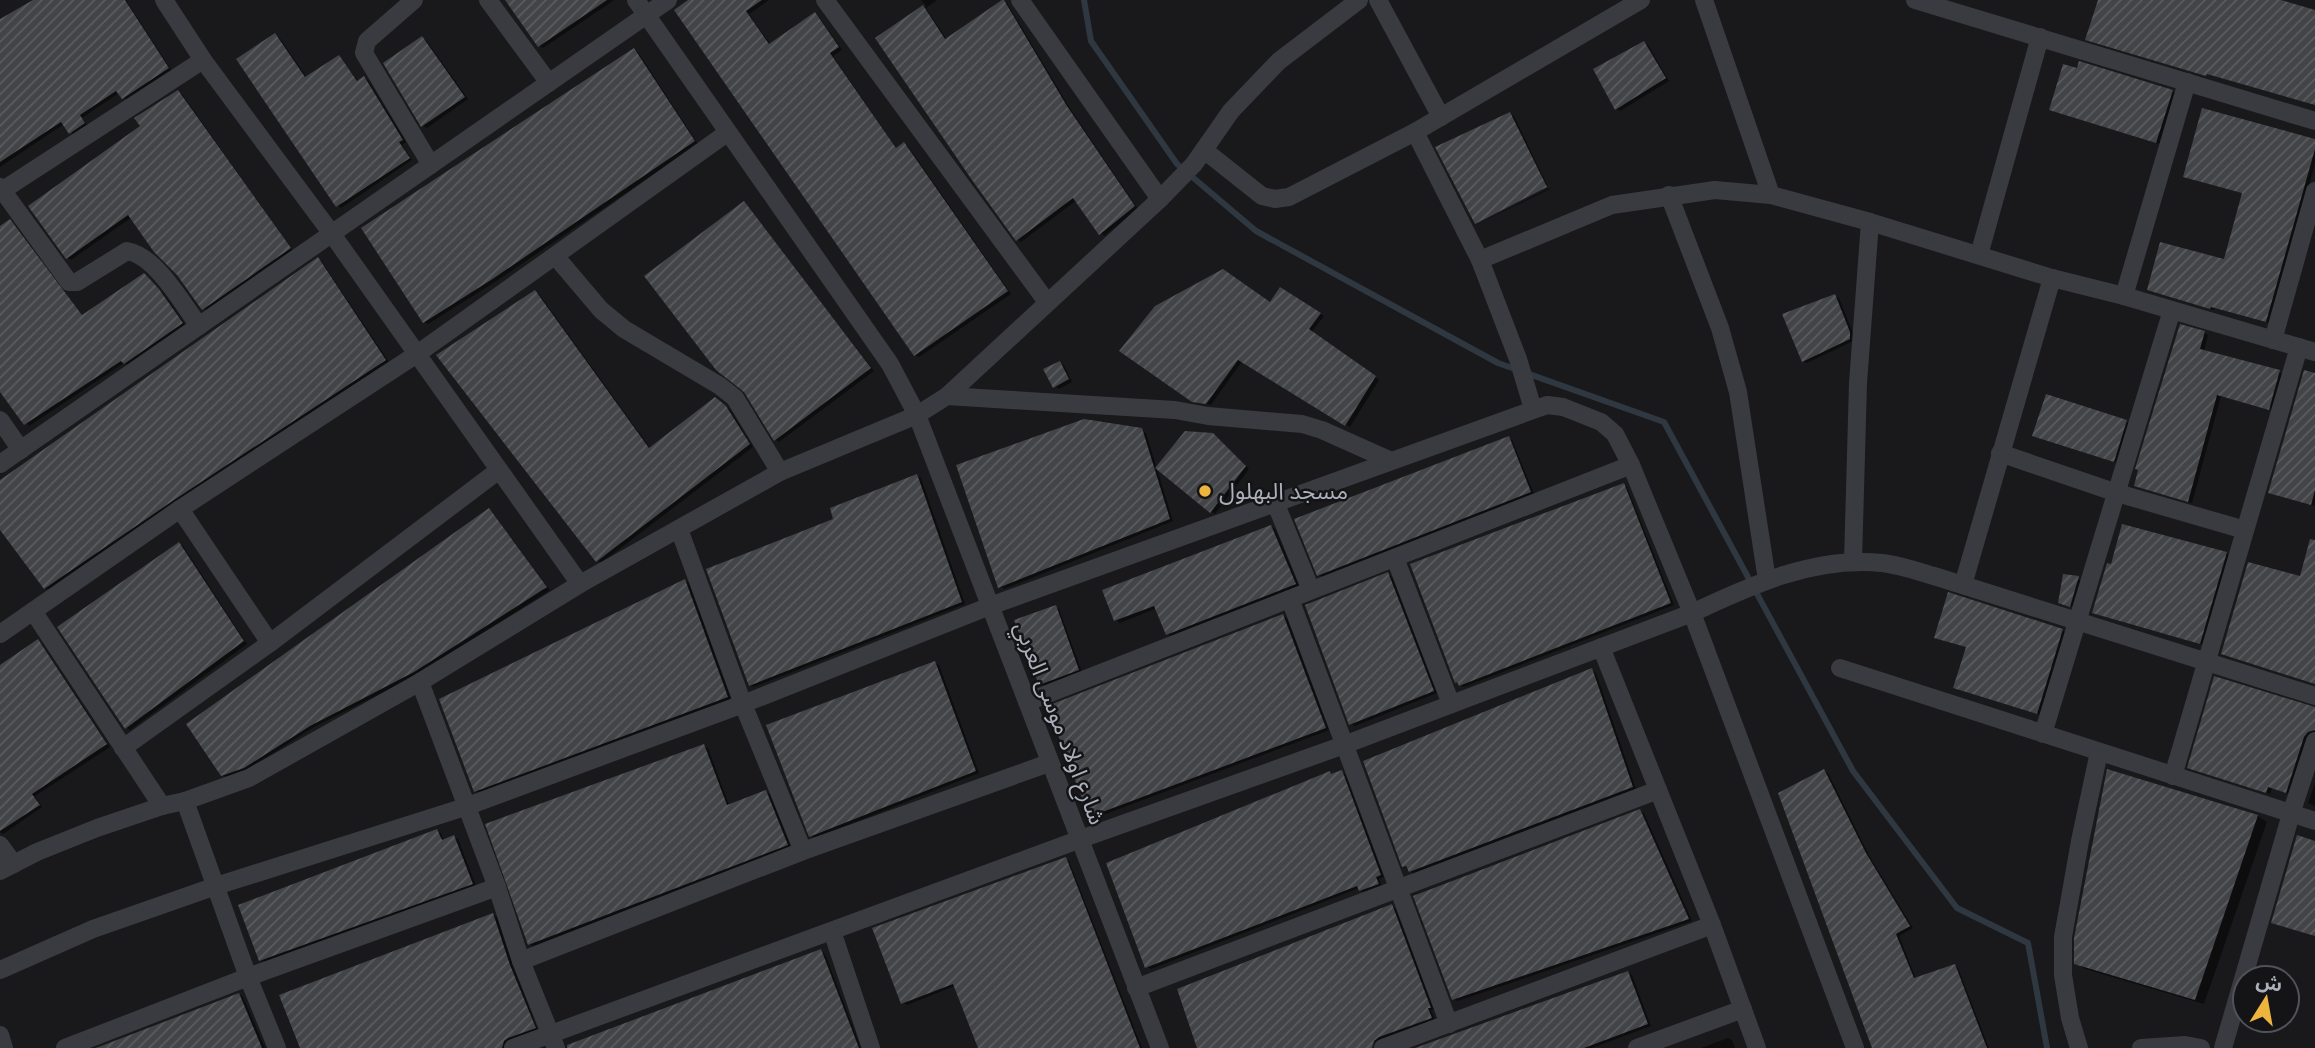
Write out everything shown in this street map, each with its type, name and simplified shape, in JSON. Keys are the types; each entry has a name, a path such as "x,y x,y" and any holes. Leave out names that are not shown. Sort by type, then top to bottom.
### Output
{"street":[{"path":"164,0 203,61 332,234 580,584"},
{"path":"414,0 367,41 364,52 431,165"},
{"path":"488,0 549,83"},
{"path":"0,464 549,83 642,7 668,0"},
{"path":"825,0 1047,302"},
{"path":"1020,0 1160,199"},
{"path":"0,845 7,868 37,852 162,806 185,801 249,778 420,682 580,584 780,472 917,415 947,396 1179,181 1231,111 1279,61 1359,0"},
{"path":"1378,0 1441,117"},
{"path":"1199,157 1262,196 1275,199 1289,197 1415,132 1641,0"},
{"path":"1704,0 1771,195"},
{"path":"1915,0 2315,121"},
{"name":"شارع اولاد موسى العربي","path":"642,7 890,364 917,415 1160,1048"},
{"path":"1979,255 2040,37"},
{"path":"199,326 151,262 136,253 127,251 76,282 69,282 1,190 203,61"},
{"path":"2124,296 2187,82"},
{"path":"1415,132 1480,260 1518,359 1533,409"},
{"path":"0,634 180,509 417,354 727,133"},
{"path":"1480,260 1612,205 1715,190 1771,195 2307,350 2245,530 2173,776"},
{"path":"2273,340 2315,191"},
{"path":"1669,195 1720,328 1738,392 1767,580"},
{"path":"1853,561 1858,383 1870,222"},
{"path":"556,257 601,310 624,329 720,386 735,398 780,472"},
{"path":"1963,585 2052,278"},
{"path":"2043,734 2172,310"},
{"path":"947,396 1175,410 1208,416 1302,424 1322,430 1389,460"},
{"path":"0,970 93,929 216,886 465,807 743,704 990,606 1547,405 1563,407 1601,422 1615,434 1631,465 1692,613 1855,1048"},
{"path":"0,420 21,450"},
{"path":"2000,453 2117,493 2245,530"},
{"path":"1027,702 1631,465"},
{"path":"123,748 270,643 499,470"},
{"path":"1275,502 1311,590"},
{"path":"180,509 270,643"},
{"path":"679,528 743,704 803,851"},
{"path":"1395,558 1451,704"},
{"path":"513,1048 553,1040 832,931 1344,745 1692,613 1767,580 1804,569 1853,561 1884,563 1963,585 2315,696"},
{"path":"1290,599 1449,1024"},
{"path":"33,611 162,806"},
{"path":"1601,647 1712,925 1757,1048"},
{"path":"1840,668 2315,821"},
{"path":"420,682 497,887 521,961 553,1040"},
{"path":"2223,1048 2315,741"},
{"path":"2078,1048 2063,975 2063,937 2099,752"},
{"path":"521,961 803,851 1049,762"},
{"path":"1136,988 1658,790"},
{"path":"185,801 248,977 277,1048"},
{"path":"65,1048 248,977 497,887"},
{"path":"1383,1048 1712,925"},
{"path":"832,931 871,1048"},
{"path":"1637,1048 1743,1009"},
{"path":"0,1035 4,1048"},
{"path":"2141,1048 2185,1045 2201,1048"}],"building":[{"path":"33,0 125,0 169,68 122,99 116,91 80,115 85,123 69,134 61,122 0,162 0,19"},
{"path":"505,0 607,0 538,47"},
{"path":"688,0 762,0 746,11 769,44 815,12 839,47 830,53 896,148 904,142 1008,291 914,356 674,10"},
{"path":"1002,0 1067,106 1135,206 1099,235 1073,198 1016,241 875,38 923,5 945,39"},
{"path":"2098,0 2281,0 2315,10 2315,105 2085,40"},
{"path":"275,33 305,77 339,55 357,81 364,76 403,140 399,142 410,158 336,207 236,59"},
{"path":"422,36 465,97 421,127 383,63"},
{"path":"1644,41 1666,78 1615,110 1593,69"},
{"path":"634,48 695,141 423,323 361,228"},
{"path":"2079,61 2173,90 2156,143 2049,110 2063,64 2077,68"},
{"path":"178,90 291,248 202,310 177,275 154,252 128,215 66,259 28,206 140,126 134,118"},
{"path":"2202,108 2315,139 2315,149 2266,322 2147,290 2160,242 2224,259 2242,193 2183,177"},
{"path":"1510,112 1547,187 1475,224 1435,147"},
{"path":"744,201 871,368 774,441 744,392 716,370 644,276"},
{"path":"10,219 82,315 144,273 183,323 124,364 121,361 24,425 0,392 0,226"},
{"path":"318,257 386,360 44,589 0,530 0,480"},
{"path":"1223,269 1270,302 1280,287 1321,313 1309,329 1376,376 1345,426 1238,360 1206,404 1192,402 1119,351 1155,306"},
{"path":"535,290 649,448 715,397 726,406 750,444 596,562 436,355"},
{"path":"1835,294 1850,332 1850,339 1802,362 1782,314"},
{"path":"2180,324 2205,331 2200,349 2280,370 2269,410 2217,395 2188,502 2134,486 2138,470 2135,469"},
{"path":"1060,361 1069,379 1053,388 1043,369"},
{"path":"2304,370 2315,373 2315,490 2311,505 2268,493"},
{"path":"2046,394 2127,420 2114,462 2032,436"},
{"path":"1084,419 1142,428 1170,519 998,588 956,465"},
{"name":"مسجد البهلول","path":"1185,431 1213,433 1246,466 1210,513 1155,468"},
{"path":"1509,436 1531,492 1317,576 1294,519"},
{"path":"917,474 962,602 749,686 706,569 833,519 830,508"},
{"path":"1624,483 1671,603 1459,686 1455,683 1410,564"},
{"path":"489,508 547,587 414,672 310,726 244,768 221,776 186,724"},
{"path":"2122,524 2227,552 2200,644 2092,613 2107,563 2111,564"},
{"path":"1271,525 1296,584 1166,635 1154,606 1114,621 1102,590"},
{"path":"2310,539 2315,540 2315,684 2221,654 2248,562 2300,576"},
{"path":"179,542 244,641 125,729 57,627"},
{"path":"1388,572 1434,691 1349,725 1305,605"},
{"path":"2063,574 2079,576 2070,607 2058,603"},
{"path":"685,579 728,697 474,792 439,699"},
{"path":"1948,592 2063,629 2037,714 1953,688 1966,647 1934,638"},
{"path":"1056,605 1079,670 1039,685 1014,620"},
{"path":"1283,614 1326,728 1089,817 1047,706"},
{"path":"38,639 107,744 32,794 40,805 0,831 0,665"},
{"path":"935,661 976,771 809,837 766,725"},
{"path":"1592,668 1633,787 1409,872 1406,866 1402,867 1363,761"},
{"path":"2214,676 2315,707 2315,730 2304,737 2286,793 2268,787 2266,793 2187,768"},
{"path":"704,744 727,805 766,790 788,845 528,945 485,824"},
{"path":"1824,769 1866,853 1910,926 1896,934 1914,978 1955,964 1987,1048 1872,1048 1778,793"},
{"path":"2107,769 2258,815 2195,1000 2074,964 2074,938"},
{"path":"1342,770 1381,875 1376,877 1379,884 1359,891 1357,886 1145,968 1106,863 1330,771 1331,774"},
{"path":"1640,809 1689,919 1452,1000 1413,896"},
{"path":"437,829 442,840 454,835 473,884 259,961 238,905"},
{"path":"2297,835 2315,841 2315,936 2271,923"},
{"path":"1066,857 1140,1048 978,1048 953,984 901,1004 872,928"},
{"path":"1392,904 1431,1008 1428,1008 1432,1018 1379,1037 1372,1048 1197,1048 1177,989"},
{"path":"493,913 510,965 536,1028 508,1038 502,1048 300,1048 279,995"},
{"path":"821,949 859,1048 567,1048 567,1045"},
{"path":"1628,971 1648,1024 1584,1048 1415,1048"},
{"path":"239,993 262,1048 96,1048"}],"waterway":[{"path":"1084,0 1091,41 1177,164 1256,231 1498,363 1664,422 1853,771 1957,908 2028,943 2047,1048"}],"place":[{"name":"مسجد البهلول","path":"1205,491"}]}
